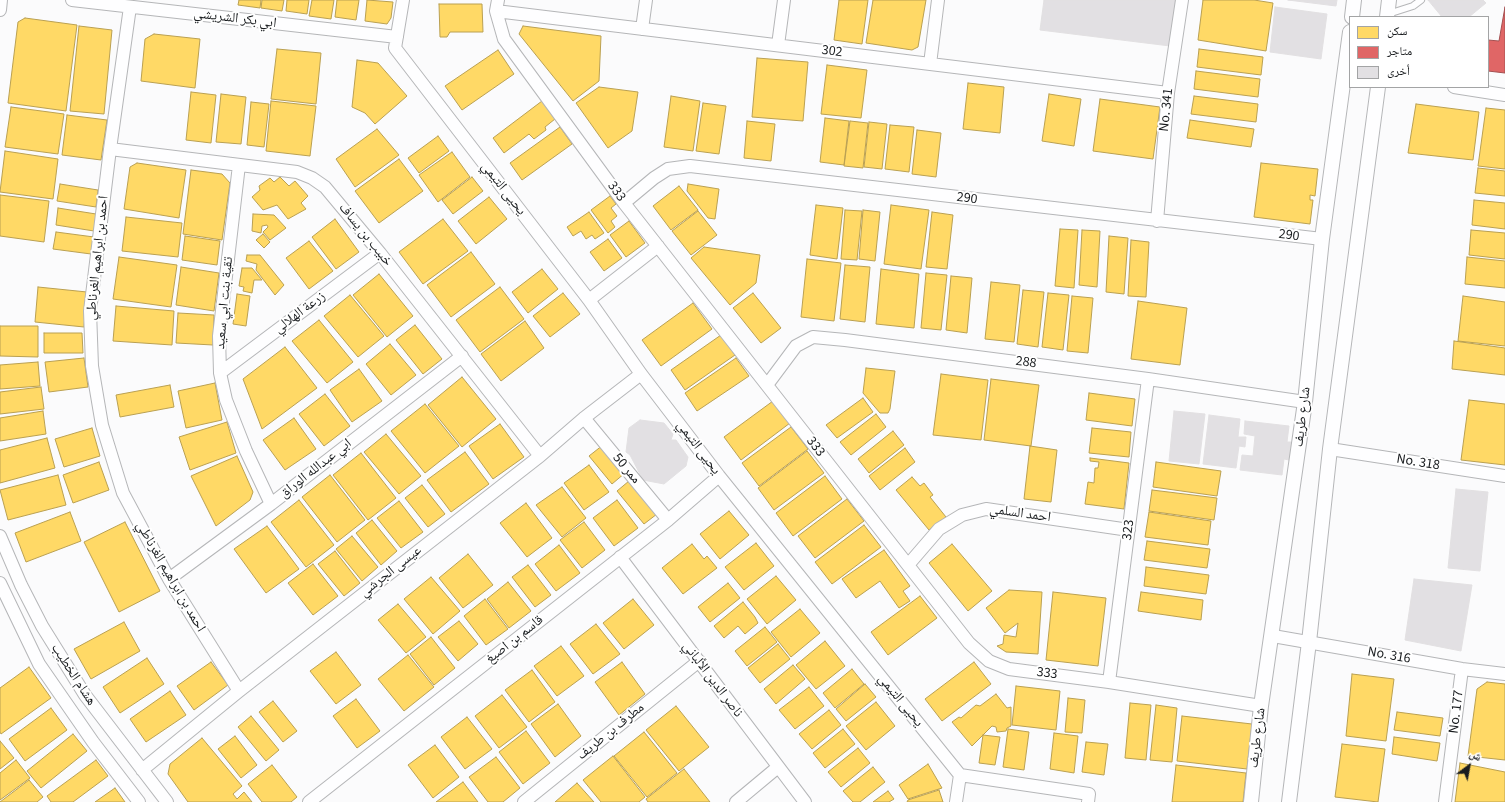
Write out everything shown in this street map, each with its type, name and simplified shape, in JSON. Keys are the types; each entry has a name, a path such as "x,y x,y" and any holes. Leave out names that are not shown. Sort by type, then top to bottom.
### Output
{"street":[{"path":"0,10 1,0"},
{"name":"ابي بكر الشريشي","path":"72,0 397,38"},
{"name":"يحيى التيمي","path":"403,0 396,48 588,300 641,374 719,476 960,775"},
{"path":"642,29 646,0"},
{"path":"778,45 784,0"},
{"path":"930,64 938,0"},
{"name":"No. 341","path":"1157,220 1168,93 1182,0"},
{"path":"1352,16 1354,0"},
{"path":"1387,16 1389,0"},
{"name":"302","path":"497,6 642,29 1168,93"},
{"name":"333","path":"497,6 504,39 624,203 969,643 988,661 1009,669 1109,682 1262,706"},
{"name":"احمد بن ابراهيم الغرناطي","path":"130,7 110,149 90,311 92,366 102,426 124,493 169,579 239,691"},
{"name":"شارع طريف","path":"1251,802 1262,706 1305,402 1322,239 1349,39"},
{"path":"1289,802 1309,642 1330,449 1378,88"},
{"path":"1460,88 1505,95"},
{"name":"خبيب بن يساف","path":"110,149 297,172 312,178 325,187 380,253 540,456"},
{"name":"تقية بنت ابي سعيد","path":"239,165 219,336 220,373 226,400 246,451 272,504"},
{"name":"290","path":"624,203 654,178 668,169 690,166 1322,239"},
{"path":"588,300 658,246"},
{"name":"زرعة الهلالي","path":"220,373 380,253"},
{"name":"288","path":"767,385 796,346 813,338 846,340 1148,378 1305,402"},
{"name":"ابي عبدالله الوراق","path":"169,579 272,504 462,356"},
{"name":"عيسى الجرشي","path":"142,770 239,691 540,456 584,418 641,374"},
{"name":"323","path":"1109,682 1148,378"},
{"name":"ممر 50","path":"584,418 668,520"},
{"name":"No. 318","path":"1330,449 1505,476"},
{"name":"قاسم بن اصبغ","path":"309,802 323,798 620,557 668,520 719,476"},
{"name":"احمد السلمي","path":"908,565 939,529 962,515 986,509 1129,530"},
{"name":"هشام الخطيب","path":"0,536 21,585 42,626 85,695 167,802"},
{"name":"ناصر الدين الألباني","path":"620,557 805,802"},
{"name":"هشام الخطيب","path":"0,583 39,664 93,742 139,802"},
{"name":"No. 316","path":"1272,636 1462,669 1505,674"},
{"name":"مطرف بن طريف","path":"524,802 699,661"},
{"name":"No. 177","path":"1445,802 1462,669"},
{"path":"736,802 778,767"},
{"path":"956,802 960,775 1089,798"}],"lane":[{"path":"1387,16 1413,6 1421,0"}],"building: سكن":[{"path":"239,0 261,0 260,8 238,5"},
{"path":"262,0 284,0 282,11 261,8"},
{"path":"287,0 309,0 307,14 286,11"},
{"path":"312,0 334,0 331,19 309,16"},
{"path":"337,0 359,0 356,20 335,17"},
{"path":"367,0 393,2 391,18 387,24 365,21"},
{"path":"839,0 868,0 862,44 834,40"},
{"path":"873,0 926,0 918,47 912,50 866,43"},
{"path":"1203,0 1254,0 1273,3 1266,51 1198,40"},
{"path":"439,4 482,4 483,32 450,32 447,37 440,37"},
{"path":"25,18 77,25 66,111 8,103 18,22"},
{"path":"79,26 112,30 104,114 70,111"},
{"path":"523,26 601,36 599,81 573,101 519,34"},
{"path":"154,34 200,39 195,88 141,81 145,39"},
{"path":"277,49 321,53 316,104 271,99"},
{"path":"1199,49 1263,57 1261,75 1197,67"},
{"path":"498,50 514,74 462,110 445,86"},
{"path":"757,58 808,62 803,121 752,117"},
{"path":"357,60 378,63 407,96 375,124 365,113 352,107"},
{"path":"827,65 867,70 861,118 821,114"},
{"path":"1196,71 1260,79 1258,97 1194,89"},
{"path":"968,83 1004,87 1000,133 963,129"},
{"path":"599,87 638,92 632,131 608,148 576,103"},
{"path":"191,92 216,95 211,143 186,140"},
{"path":"221,94 246,97 241,144 216,142"},
{"path":"1049,94 1081,99 1074,146 1042,141"},
{"path":"671,96 700,101 693,151 664,147"},
{"path":"1194,96 1258,104 1256,122 1191,114"},
{"path":"1100,99 1160,107 1153,159 1093,151"},
{"path":"271,101 316,106 310,156 266,151"},
{"path":"542,101 555,119 545,127 546,130 534,139 529,134 504,153 493,138"},
{"path":"251,102 269,104 264,147 247,145"},
{"path":"703,103 726,106 719,154 696,151"},
{"path":"1416,104 1479,112 1473,160 1408,153"},
{"path":"11,107 64,114 58,154 5,147"},
{"path":"1486,108 1505,110 1505,169 1478,166"},
{"path":"67,115 107,120 101,160 62,155"},
{"path":"825,118 849,121 844,165 820,162"},
{"path":"1190,120 1254,129 1251,147 1187,138"},
{"path":"747,121 775,124 771,161 744,158"},
{"path":"850,121 868,123 863,168 844,166"},
{"path":"869,122 887,124 882,169 864,167"},
{"path":"890,125 914,127 909,172 885,169"},
{"path":"560,127 572,144 522,180 510,163"},
{"path":"377,129 399,155 355,187 336,159"},
{"path":"917,130 941,133 936,177 912,174"},
{"path":"438,136 449,151 419,173 408,158"},
{"path":"5,151 58,159 53,199 0,192"},
{"path":"452,152 470,177 438,202 419,175"},
{"path":"399,159 423,191 379,223 355,191"},
{"path":"137,163 186,170 179,218 124,209 130,167"},
{"path":"1261,163 1318,169 1315,196 1310,195 1310,200 1313,200 1310,224 1254,217"},
{"path":"1478,168 1505,171 1505,196 1475,193"},
{"path":"191,170 222,174 230,183 222,240 183,234"},
{"path":"280,177 289,186 295,181 308,196 301,203 306,209 288,219 277,205 263,210 252,197 260,190 259,186 270,178 274,182"},
{"path":"472,177 483,191 453,214 442,200"},
{"path":"60,184 98,190 96,207 57,201"},
{"path":"688,184 719,189 715,219 708,218 687,191"},
{"path":"679,186 698,210 671,230 653,206"},
{"path":"0,195 49,201 44,242 0,236"},
{"path":"610,196 616,204 611,208 617,216 611,221 615,227 608,233 591,210"},
{"path":"489,197 507,219 476,244 458,221"},
{"path":"1474,200 1505,203 1505,229 1472,225"},
{"path":"816,205 843,208 837,259 810,255"},
{"path":"891,205 929,210 921,269 884,264"},
{"path":"58,208 96,214 94,231 56,225"},
{"path":"845,210 862,211 857,260 841,259"},
{"path":"863,210 880,212 875,261 859,259"},
{"path":"698,211 717,235 691,255 672,231"},
{"path":"589,212 604,233 595,239 592,235 586,239 581,231 573,236 567,227"},
{"path":"932,212 953,215 947,269 926,267"},
{"path":"253,214 274,215 286,228 270,240 263,232 268,227 267,225 262,226 261,233 252,231"},
{"path":"126,217 182,223 178,257 122,251"},
{"path":"335,219 359,252 336,269 312,237"},
{"path":"443,219 468,251 423,284 399,252"},
{"path":"629,221 645,243 626,257 610,235"},
{"path":"1060,229 1078,230 1074,288 1055,286"},
{"path":"1082,230 1100,231 1097,287 1079,285"},
{"path":"1471,230 1505,233 1505,259 1469,255"},
{"path":"56,232 94,237 91,254 53,249"},
{"path":"263,234 270,242 264,248 256,240"},
{"path":"185,236 220,241 217,265 182,260"},
{"path":"1109,236 1128,238 1124,294 1106,292"},
{"path":"608,239 622,258 604,271 590,252"},
{"path":"1131,240 1149,242 1146,297 1128,296"},
{"path":"309,241 333,271 309,289 286,258"},
{"path":"704,247 760,255 756,283 730,305 691,258"},
{"path":"471,252 495,284 451,317 427,285"},
{"path":"247,255 260,255 284,285 275,295 256,270 257,264 246,261"},
{"path":"119,257 177,265 171,307 113,299"},
{"path":"1467,257 1505,261 1505,288 1465,284"},
{"path":"807,259 841,263 834,321 801,317"},
{"path":"845,265 870,267 865,322 840,319"},
{"path":"181,267 219,273 214,311 176,305"},
{"path":"242,268 252,268 262,280 254,280 252,293 243,291 244,287 239,286"},
{"path":"542,269 558,289 528,313 512,292"},
{"path":"881,269 919,274 914,328 876,324"},
{"path":"926,273 947,275 941,330 921,328"},
{"path":"379,274 413,316 387,337 353,295"},
{"path":"951,276 972,278 967,333 946,330"},
{"path":"991,282 1020,285 1014,342 985,339"},
{"path":"38,287 87,292 84,327 35,322"},
{"path":"500,287 524,319 480,352 456,320"},
{"path":"1023,290 1044,292 1038,347 1017,344"},
{"path":"563,293 580,314 550,337 533,316"},
{"path":"753,293 781,328 761,343 733,308"},
{"path":"1048,293 1069,295 1063,350 1042,347"},
{"path":"237,294 250,296 246,326 233,324"},
{"path":"350,295 384,336 358,357 324,316"},
{"path":"1072,296 1093,298 1088,353 1067,351"},
{"path":"1463,296 1505,302 1505,346 1458,341"},
{"path":"1138,301 1187,308 1180,365 1131,359"},
{"path":"693,303 712,329 661,366 642,340"},
{"path":"116,306 174,311 172,345 113,341"},
{"path":"178,313 214,315 213,345 176,343"},
{"path":"319,320 353,362 327,383 292,341"},
{"path":"525,321 544,348 501,381 481,354"},
{"path":"415,325 442,359 423,374 396,340"},
{"path":"0,326 38,326 38,357 0,356"},
{"path":"44,333 82,333 83,353 44,353"},
{"path":"721,335 735,355 685,390 671,370"},
{"path":"1454,341 1505,348 1505,375 1452,369"},
{"path":"390,344 416,375 391,395 366,364"},
{"path":"285,347 317,388 262,429 243,379"},
{"path":"84,358 88,387 49,392 45,362"},
{"path":"736,358 749,376 697,411 685,393"},
{"path":"38,362 40,386 0,389 0,365"},
{"path":"866,368 895,371 890,409 888,413 880,413 863,393"},
{"path":"359,369 382,401 352,422 330,390"},
{"path":"941,374 988,380 981,440 933,435"},
{"path":"462,377 496,419 462,447 428,405"},
{"path":"991,379 1039,385 1031,446 984,440"},
{"path":"215,383 222,420 186,428 178,391"},
{"path":"170,385 174,407 120,417 116,395"},
{"path":"41,387 44,409 0,414 0,392"},
{"path":"1089,393 1135,399 1132,426 1086,420"},
{"path":"325,394 350,426 324,446 299,414"},
{"path":"863,398 873,412 837,438 826,425"},
{"path":"1469,400 1505,404 1505,465 1461,460"},
{"path":"773,401 790,423 741,460 724,437"},
{"path":"425,404 459,446 425,473 391,431"},
{"path":"43,411 46,434 0,441 0,418"},
{"path":"876,414 886,427 851,455 840,442"},
{"path":"294,418 316,449 285,470 263,440"},
{"path":"227,422 236,453 190,470 179,437"},
{"path":"500,424 524,457 493,479 469,446"},
{"path":"791,427 808,449 759,486 742,463"},
{"path":"92,428 100,456 64,467 55,439"},
{"path":"1092,428 1131,432 1129,457 1089,453"},
{"path":"893,431 904,445 869,473 858,459"},
{"path":"386,434 421,476 399,494 364,452"},
{"path":"47,438 55,468 0,483 0,450"},
{"path":"603,445 625,473 612,484 589,456"},
{"path":"1030,446 1057,450 1051,502 1024,499"},
{"path":"905,448 915,462 880,490 869,476"},
{"path":"807,451 824,473 774,510 758,488"},
{"path":"465,452 489,484 451,512 427,480"},
{"path":"361,453 396,498 368,520 333,475"},
{"path":"237,456 253,492 250,500 216,526 191,476"},
{"path":"1090,458 1129,463 1124,509 1085,504 1088,482 1094,483 1095,468 1098,468 1099,462 1090,461"},
{"path":"99,462 109,490 73,503 63,475"},
{"path":"1156,462 1221,471 1217,496 1153,487"},
{"path":"589,465 609,492 584,510 564,483"},
{"path":"58,475 66,505 8,520 0,490"},
{"path":"330,475 365,520 337,542 302,497"},
{"path":"825,476 842,499 793,536 776,513"},
{"path":"912,477 920,486 924,483 933,495 930,497 946,517 929,530 896,490"},
{"path":"629,481 657,514 644,524 617,491"},
{"path":"422,485 445,514 428,527 405,498"},
{"path":"562,487 586,518 562,537 536,505"},
{"path":"1152,490 1217,498 1214,520 1149,511"},
{"path":"847,499 864,521 815,558 798,536"},
{"path":"299,500 334,545 306,567 271,522"},
{"path":"617,500 638,528 614,546 593,518"},
{"path":"399,501 423,532 401,548 377,518"},
{"path":"526,503 552,538 527,557 500,523"},
{"path":"729,511 749,535 720,559 700,534"},
{"path":"70,512 81,541 26,562 15,533"},
{"path":"1149,512 1211,521 1208,545 1145,537"},
{"path":"372,520 397,551 381,565 356,533"},
{"path":"125,522 160,591 119,612 84,542"},
{"path":"584,522 605,550 582,568 560,540"},
{"path":"864,525 881,547 832,584 815,562"},
{"path":"267,526 299,569 266,593 234,549"},
{"path":"352,536 378,567 362,581 336,549"},
{"path":"1147,541 1210,549 1207,568 1144,560"},
{"path":"756,543 774,566 744,590 725,567"},
{"path":"692,544 704,559 707,556 717,568 683,594 662,568"},
{"path":"952,544 992,591 968,611 929,563"},
{"path":"559,545 580,573 556,591 535,564"},
{"path":"884,550 910,586 903,591 910,601 899,608 880,581 856,598 842,579"},
{"path":"335,551 360,583 344,596 318,564"},
{"path":"468,554 493,585 463,608 439,578"},
{"path":"313,564 338,596 313,615 288,583"},
{"path":"528,565 551,595 535,607 512,577"},
{"path":"1146,567 1209,575 1206,594 1144,586"},
{"path":"776,576 796,600 767,624 747,599"},
{"path":"431,577 460,611 433,634 404,599"},
{"path":"508,582 531,611 509,628 487,599"},
{"path":"728,583 740,598 710,622 698,607"},
{"path":"1009,590 1042,592 1038,654 1006,652 997,646 1003,644 1004,635 1016,637 1018,623 1005,633 986,608"},
{"path":"1053,592 1106,598 1098,666 1046,660"},
{"path":"1141,592 1203,600 1201,620 1138,611"},
{"path":"920,596 937,618 888,655 871,632"},
{"path":"485,599 508,629 486,645 464,616"},
{"path":"633,599 654,625 624,649 603,623"},
{"path":"743,602 758,623 745,634 738,626 724,638 714,626"},
{"path":"398,604 426,637 406,653 378,620"},
{"path":"800,609 820,633 791,657 771,632"},
{"path":"459,621 478,644 458,661 438,637"},
{"path":"124,622 140,651 91,679 74,649"},
{"path":"596,624 620,654 593,674 570,644"},
{"path":"765,627 777,642 747,666 735,651"},
{"path":"431,637 455,668 434,685 410,654"},
{"path":"825,641 845,666 816,689 796,665"},
{"path":"778,644 790,659 760,683 748,668"},
{"path":"561,646 584,676 557,696 534,666"},
{"path":"336,652 361,685 336,704 310,671"},
{"path":"408,655 434,687 404,711 378,679"},
{"path":"147,658 164,684 120,713 103,687"},
{"path":"211,662 228,685 194,710 177,686"},
{"path":"622,662 645,694 619,715 595,682"},
{"path":"974,662 991,684 942,721 925,699"},
{"path":"793,665 805,679 776,704 764,689"},
{"path":"29,667 51,698 1,734 0,688"},
{"path":"852,669 864,684 835,708 823,693"},
{"path":"532,670 555,702 529,722 505,690"},
{"path":"1352,674 1394,679 1386,741 1346,736"},
{"path":"1487,682 1505,684 1505,760 1468,756 1477,689"},
{"path":"865,684 876,697 846,721 836,709"},
{"path":"1016,686 1060,691 1056,730 1012,725"},
{"path":"809,687 824,706 795,729 779,710"},
{"path":"170,691 186,715 146,742 130,719"},
{"path":"996,694 1007,708 1011,707 1011,726 1007,728 1006,731 997,732 996,727 992,726 972,746 952,722 959,717 961,718 976,705 980,706"},
{"path":"502,695 527,727 499,748 475,716"},
{"path":"1068,698 1085,700 1082,733 1065,732"},
{"path":"356,699 380,731 357,748 333,716"},
{"path":"273,701 297,731 283,742 259,712"},
{"path":"876,702 895,726 866,750 846,726"},
{"path":"1130,703 1151,705 1146,760 1125,758"},
{"path":"558,704 581,736 555,757 531,724"},
{"path":"1156,705 1177,708 1172,762 1150,760"},
{"path":"676,706 709,747 679,771 646,730"},
{"path":"51,708 67,730 25,761 9,739"},
{"path":"829,710 841,725 812,749 799,734"},
{"path":"1397,712 1443,718 1440,736 1394,730"},
{"path":"251,716 279,750 266,761 238,727"},
{"path":"1182,716 1252,724 1247,769 1177,761"},
{"path":"467,717 492,749 465,769 441,737"},
{"path":"843,729 855,744 825,768 813,753"},
{"path":"1008,729 1029,732 1024,770 1003,767"},
{"path":"526,731 550,763 523,784 499,752"},
{"path":"644,732 677,773 647,797 614,756"},
{"path":"1054,733 1078,736 1074,773 1050,769"},
{"path":"73,734 87,751 41,788 27,771"},
{"path":"983,735 1000,737 995,765 979,763"},
{"path":"235,736 257,765 241,778 218,749"},
{"path":"1394,737 1440,743 1437,761 1392,754"},
{"path":"202,738 242,786 233,794 237,799 244,792 252,802 188,802 168,774 170,764"},
{"path":"0,741 14,758 0,769"},
{"path":"1086,742 1108,744 1104,775 1082,772"},
{"path":"1342,744 1385,749 1378,802 1335,797"},
{"path":"435,745 459,777 433,798 408,765"},
{"path":"858,748 870,763 841,787 828,772"},
{"path":"613,756 645,797 639,802 601,802 583,780"},
{"path":"496,757 520,788 503,802 488,802 469,777"},
{"path":"16,760 30,778 0,800 0,773"},
{"path":"96,760 108,776 73,802 51,802 47,796"},
{"path":"1460,763 1505,772 1505,802 1455,802"},
{"path":"928,764 942,788 908,799 899,785"},
{"path":"272,765 297,797 291,802 262,802 248,784"},
{"path":"1176,765 1246,773 1243,802 1172,802"},
{"path":"873,767 885,782 860,802 853,802 843,791"},
{"path":"684,769 710,802 648,802 646,799"},
{"path":"29,780 43,797 37,802 0,802"},
{"path":"463,782 478,802 436,802"},
{"path":"577,783 594,802 555,802"},
{"path":"115,788 125,802 95,802"},
{"path":"939,790 943,802 907,802 908,800"},
{"path":"888,791 894,799 889,802 873,802"}],"building: متاجر":[{"path":"1505,7 1505,73 1489,71 1489,40 1499,41"}],"building: أخرى":[{"path":"1044,0 1176,0 1170,46 1040,30"},
{"path":"1288,0 1337,0 1336,6"},
{"path":"1428,0 1483,0 1486,3 1470,16 1441,16"},
{"path":"1275,7 1327,14 1321,59 1270,52"},
{"path":"1174,411 1205,414 1199,464 1169,461"},
{"path":"1209,415 1240,419 1238,437 1246,437 1245,447 1239,446 1236,468 1203,464"},
{"path":"640,420 664,423 673,434 671,440 676,440 688,457 686,466 664,484 643,480 630,455 626,452 629,428"},
{"path":"1245,421 1289,426 1287,442 1291,442 1289,460 1284,459 1282,475 1240,470 1242,455 1253,456 1255,436 1244,434"},
{"path":"1456,489 1488,492 1480,571 1448,568"},
{"path":"1414,579 1472,585 1461,651 1405,640"}]}
